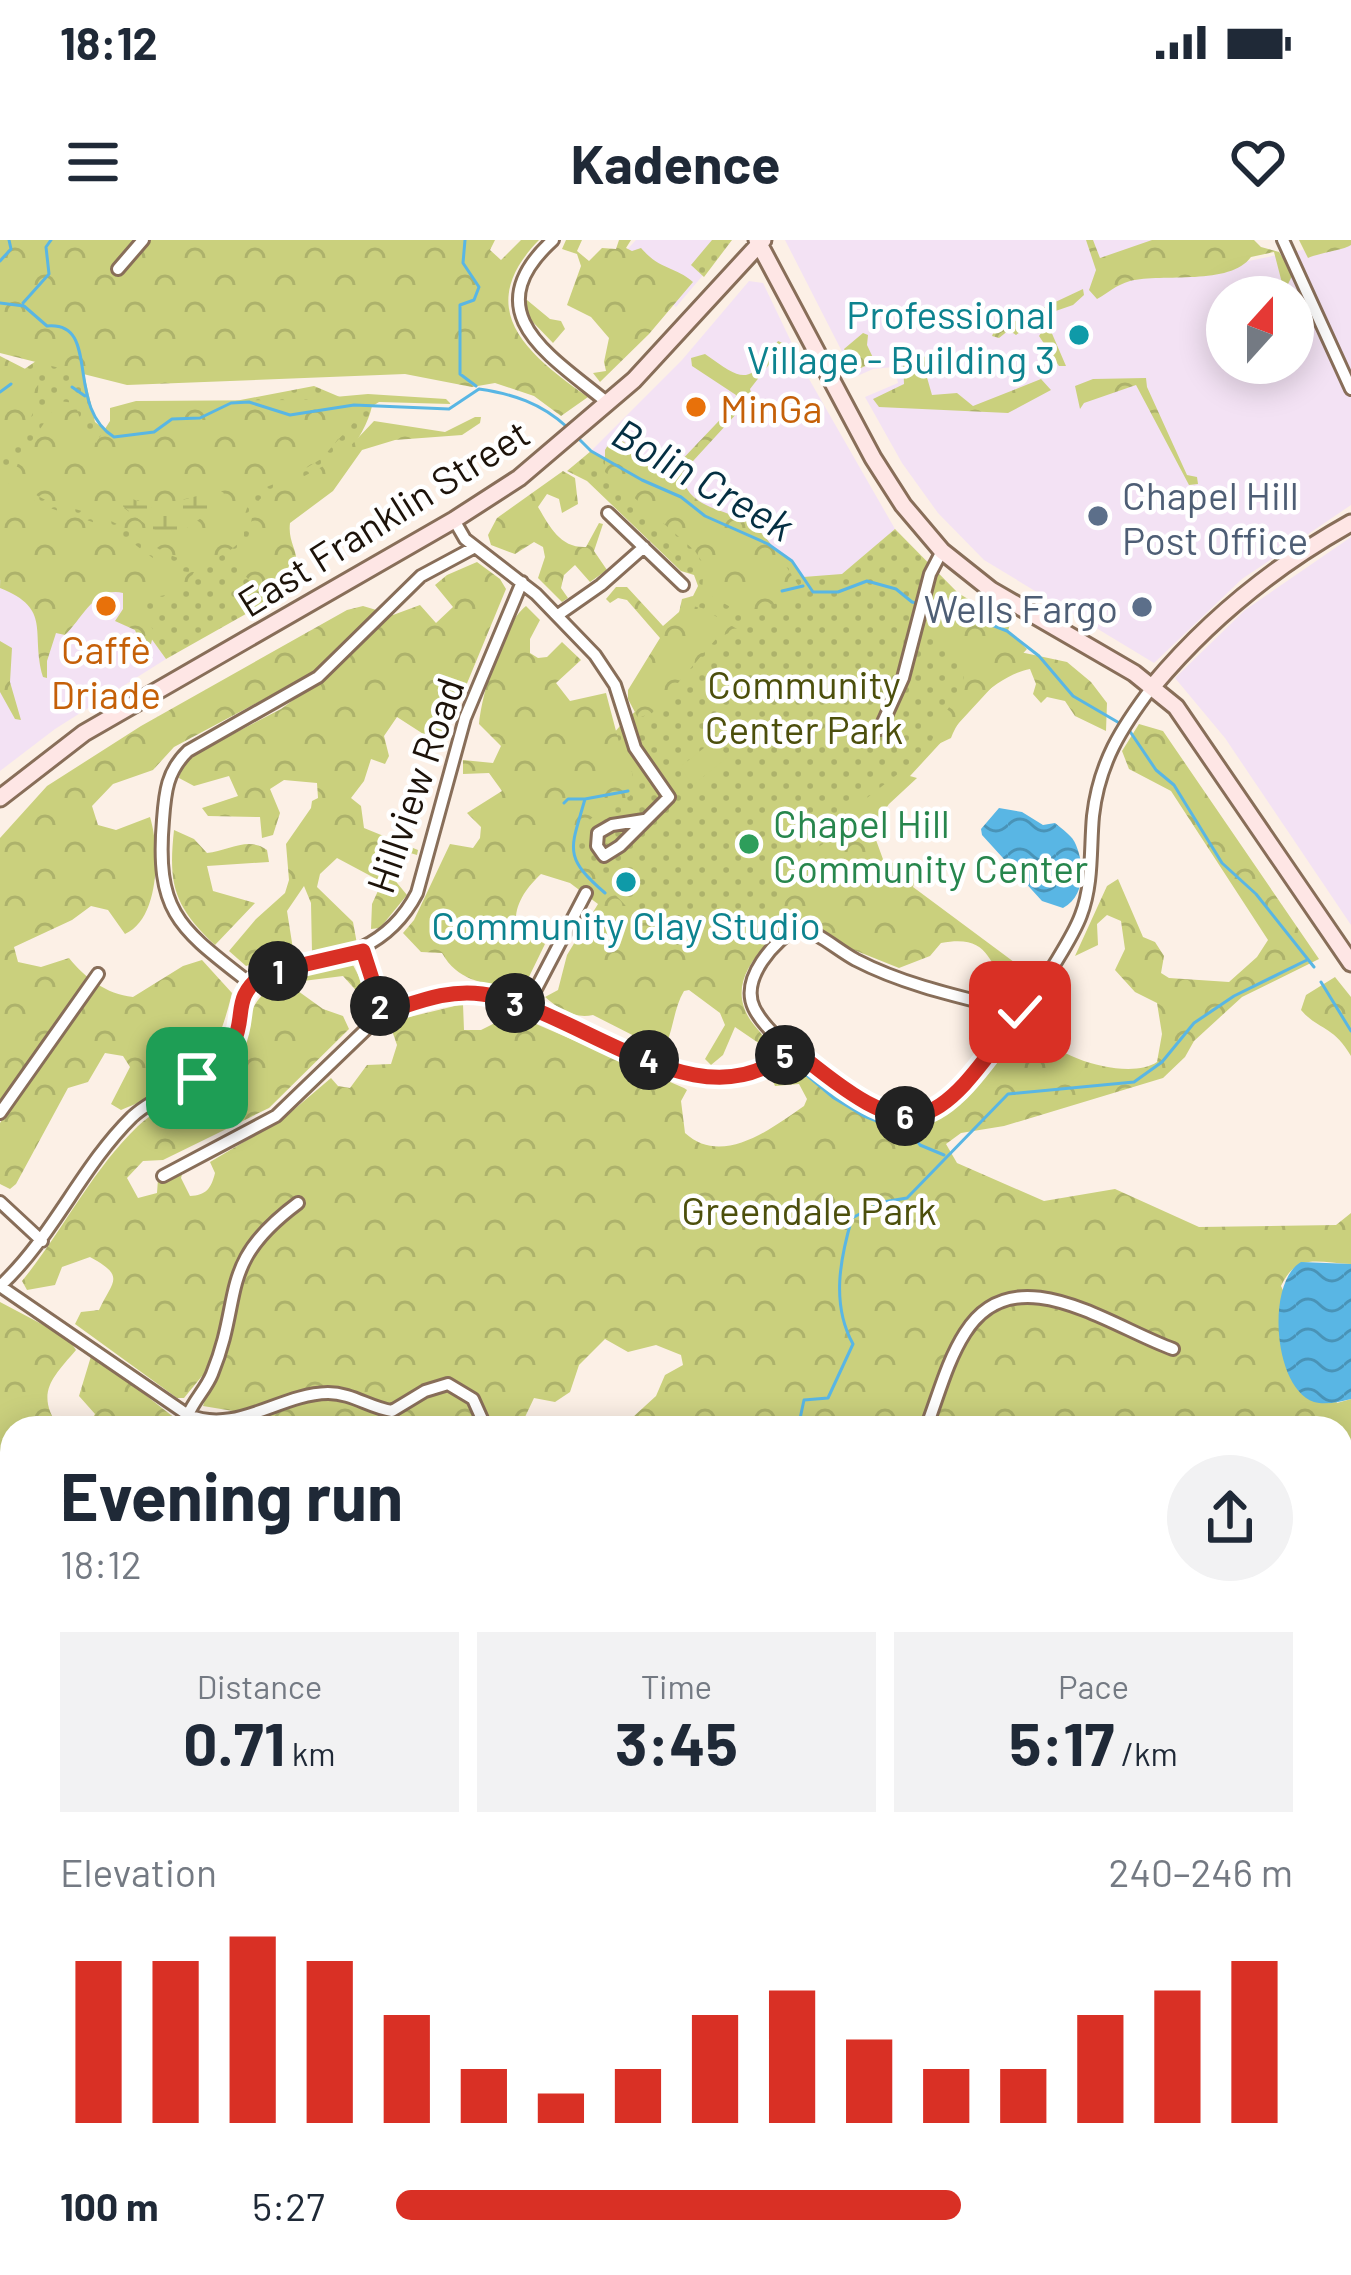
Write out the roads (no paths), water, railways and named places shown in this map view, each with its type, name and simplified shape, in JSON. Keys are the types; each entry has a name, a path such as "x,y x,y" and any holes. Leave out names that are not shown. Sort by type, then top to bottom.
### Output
{"main road":[{"name":"East Franklin Street","path":"0,798 84,733 454,520 547,456 660,353 759,240"},
{"path":"759,240 886,481 942,551 1013,604 1153,686 1197,735 1351,963"},
{"path":"1153,686 1241,596 1351,523"}],"street":[{"path":"118,268 143,240"},
{"path":"553,240 531,261 521,280 518,309 524,326 605,408"},
{"path":"1283,240 1351,389"},
{"path":"608,514 683,585"},
{"path":"454,520 475,547 558,615 608,672 635,748 669,796 644,820"},
{"path":"251,984 182,925 164,892 162,833 173,768 188,751 318,677 406,588 475,547"},
{"path":"558,615 644,547"},
{"path":"880,729 903,678 925,593 942,551"},
{"name":"Hillview Road","path":"363,951 403,916 417,893 465,718 522,583"},
{"path":"1020,1012 914,983 855,959 799,927 762,963 751,992 760,1017 865,1105 894,1115 913,1115 949,1101 977,1071 1060,958 1083,913 1099,779 1117,735 1153,686"},
{"path":"526,1008 586,893"},
{"path":"180,1416 0,1286 42,1241 134,1116 217,1064 232,1047 239,1004 263,974 363,951 383,1013"},
{"path":"0,1113 98,974"},
{"path":"163,1176 276,1116 383,1013 450,992 502,998 670,1070 698,1076 750,1075 773,1066 792,1048"},
{"path":"0,1202 42,1241"},
{"path":"190,1416 211,1376 238,1269 270,1226 298,1204"},
{"path":"931,1416 967,1329 1001,1297 1048,1298 1173,1349"},
{"path":"240,1416 324,1393 400,1410 425,1391 448,1384 472,1399 480,1416"}],"water":[{"path":"999,808 1022,812 1043,825 1055,823 1072,839 1082,871 1076,896 1063,908 1042,901 982,835 981,829"},
{"path":"1301,1262 1351,1264 1351,1399 1314,1402 1300,1393 1290,1377 1279,1334 1279,1311 1282,1290"}],"waterway":[{"path":"0,261 11,249 9,240"},
{"path":"23,303 49,274 46,247 51,240"},
{"path":"465,240 463,263 479,287 474,300 460,305 460,374 476,386"},
{"name":"Bolin Creek","path":"0,303 24,306 47,326 64,328 74,337 90,406 114,437 154,432 172,419 200,418 231,403 249,402 290,415 354,405 449,409 479,389 526,401 567,427"},
{"path":"0,392 11,384"},
{"path":"72,387 85,396"},
{"name":"Bolin Creek","path":"578,438 591,451 681,497 705,516 768,544 792,561 813,592 838,592 867,581 896,589 912,602 1007,631 1039,656 1073,696 1121,724"},
{"path":"782,591 803,586"},
{"name":"Bolin Creek","path":"1129,730 1156,770 1174,785 1222,863 1256,894 1314,967"},
{"path":"605,893 576,860 576,830 585,799 628,791"},
{"path":"564,803 584,799"},
{"path":"801,1416 804,1400 828,1398 853,1344 840,1297 841,1265 852,1218 883,1202 907,1198 1008,1094 1134,1082 1162,1062 1194,1023 1234,996 1307,960"},
{"name":"Bolin Creek","path":"1321,982 1351,1031"},
{"path":"744,1084 796,1066 834,1098 944,1155"}],"place":[{"name":"Professional Village - Building 3","path":"1079,335"},
{"name":"MinGa","path":"696,407"},
{"name":"Chapel Hill Post Office","path":"1098,516"},
{"name":"Caffè Driade","path":"106,606"},
{"name":"Wells Fargo","path":"1142,607"},
{"name":"Chapel Hill Community Center","path":"749,844"},
{"name":"Community Clay Studio","path":"626,882"}],"park label":[{"name":"Community Center Park","path":"804,706"},
{"name":"Greendale Park","path":"809,1209"}]}
